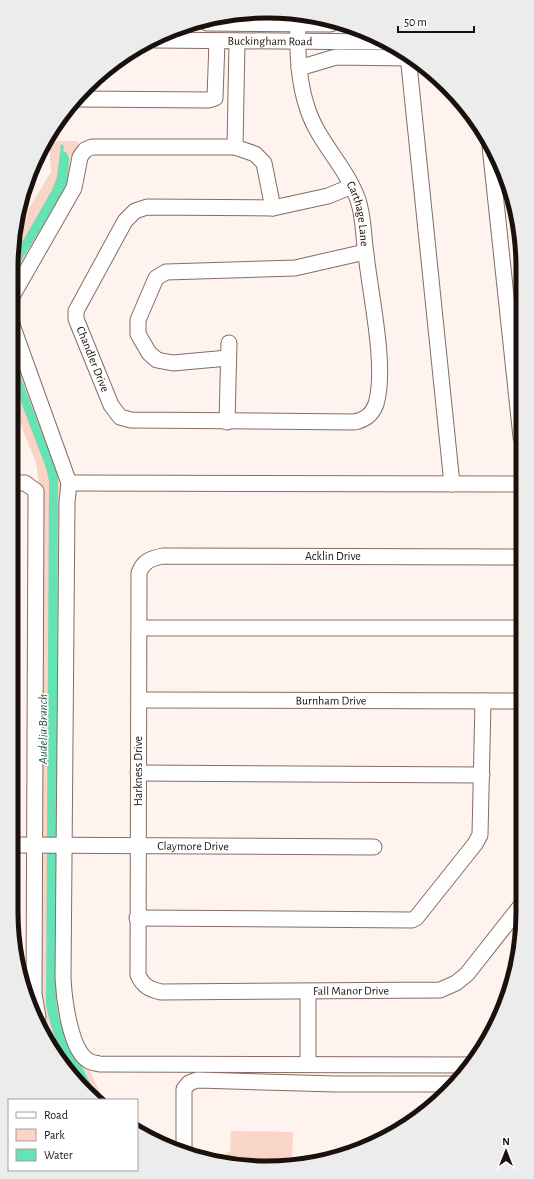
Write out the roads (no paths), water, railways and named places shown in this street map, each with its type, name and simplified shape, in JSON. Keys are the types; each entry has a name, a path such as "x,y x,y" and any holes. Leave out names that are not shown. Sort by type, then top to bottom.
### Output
{"street":[{"name":"Buckingham Road","path":"217,23 321,24"},
{"name":"Carthage Lane","path":"298,24 299,68 307,109 322,138 352,186 358,201 364,227 365,252 379,359 379,392 371,414"},
{"name":"Buckingham Road","path":"165,40 372,42"},
{"path":"84,99 209,100 215,98 217,41"},
{"path":"235,147 236,41"},
{"path":"299,68 336,57 401,57"},
{"path":"409,62 452,484"},
{"path":"18,286 74,188 80,157 85,150 92,147 235,147 255,154 264,164 273,208"},
{"path":"492,160 516,390"},
{"name":"Chandler Drive","path":"352,186 328,196 273,208 147,207 135,211 125,221 76,311 76,319 111,405 120,417 131,420 354,422 363,420 371,414"},
{"path":"227,422 228,350 173,363 157,360 148,353 138,334 138,320 156,278 166,272 295,268 365,252"},
{"path":"18,341 69,483 67,502 62,845 63,978 65,1006 70,1027 80,1050 89,1061 99,1064 464,1065"},
{"path":"18,483 25,483 36,491 39,845 34,994 36,1004"},
{"path":"69,483 516,484"},
{"name":"Acklin Drive","path":"146,562 163,556 516,557"},
{"name":"Harkness Drive","path":"142,982 137,966 140,628 139,573 141,567 146,562"},
{"path":"140,628 516,628"},
{"name":"Burnham Drive","path":"139,700 516,701"},
{"path":"137,918 412,920 416,918 475,844 480,835 483,701"},
{"path":"138,773 482,775"},
{"name":"Claymore Drive","path":"18,845 374,846"},
{"name":"Fall Manor Drive","path":"142,982 149,989 161,992 440,990 456,984 467,974 516,911"},
{"path":"308,992 308,1064"},
{"path":"184,1147 184,1089 189,1083 197,1080 336,1084 447,1084"}],"water":[{"path":"60,152 66,152 69,158 68,180 61,196 18,266 19,247 52,190 57,177"},
{"path":"18,370 58,475 56,1000 59,1019 93,1090 69,1064 60,1050 53,1032 46,1005 49,481 46,468 18,394"}],"waterway":[{"name":"Audelia Branch","path":"62,146 62,156"}]}
